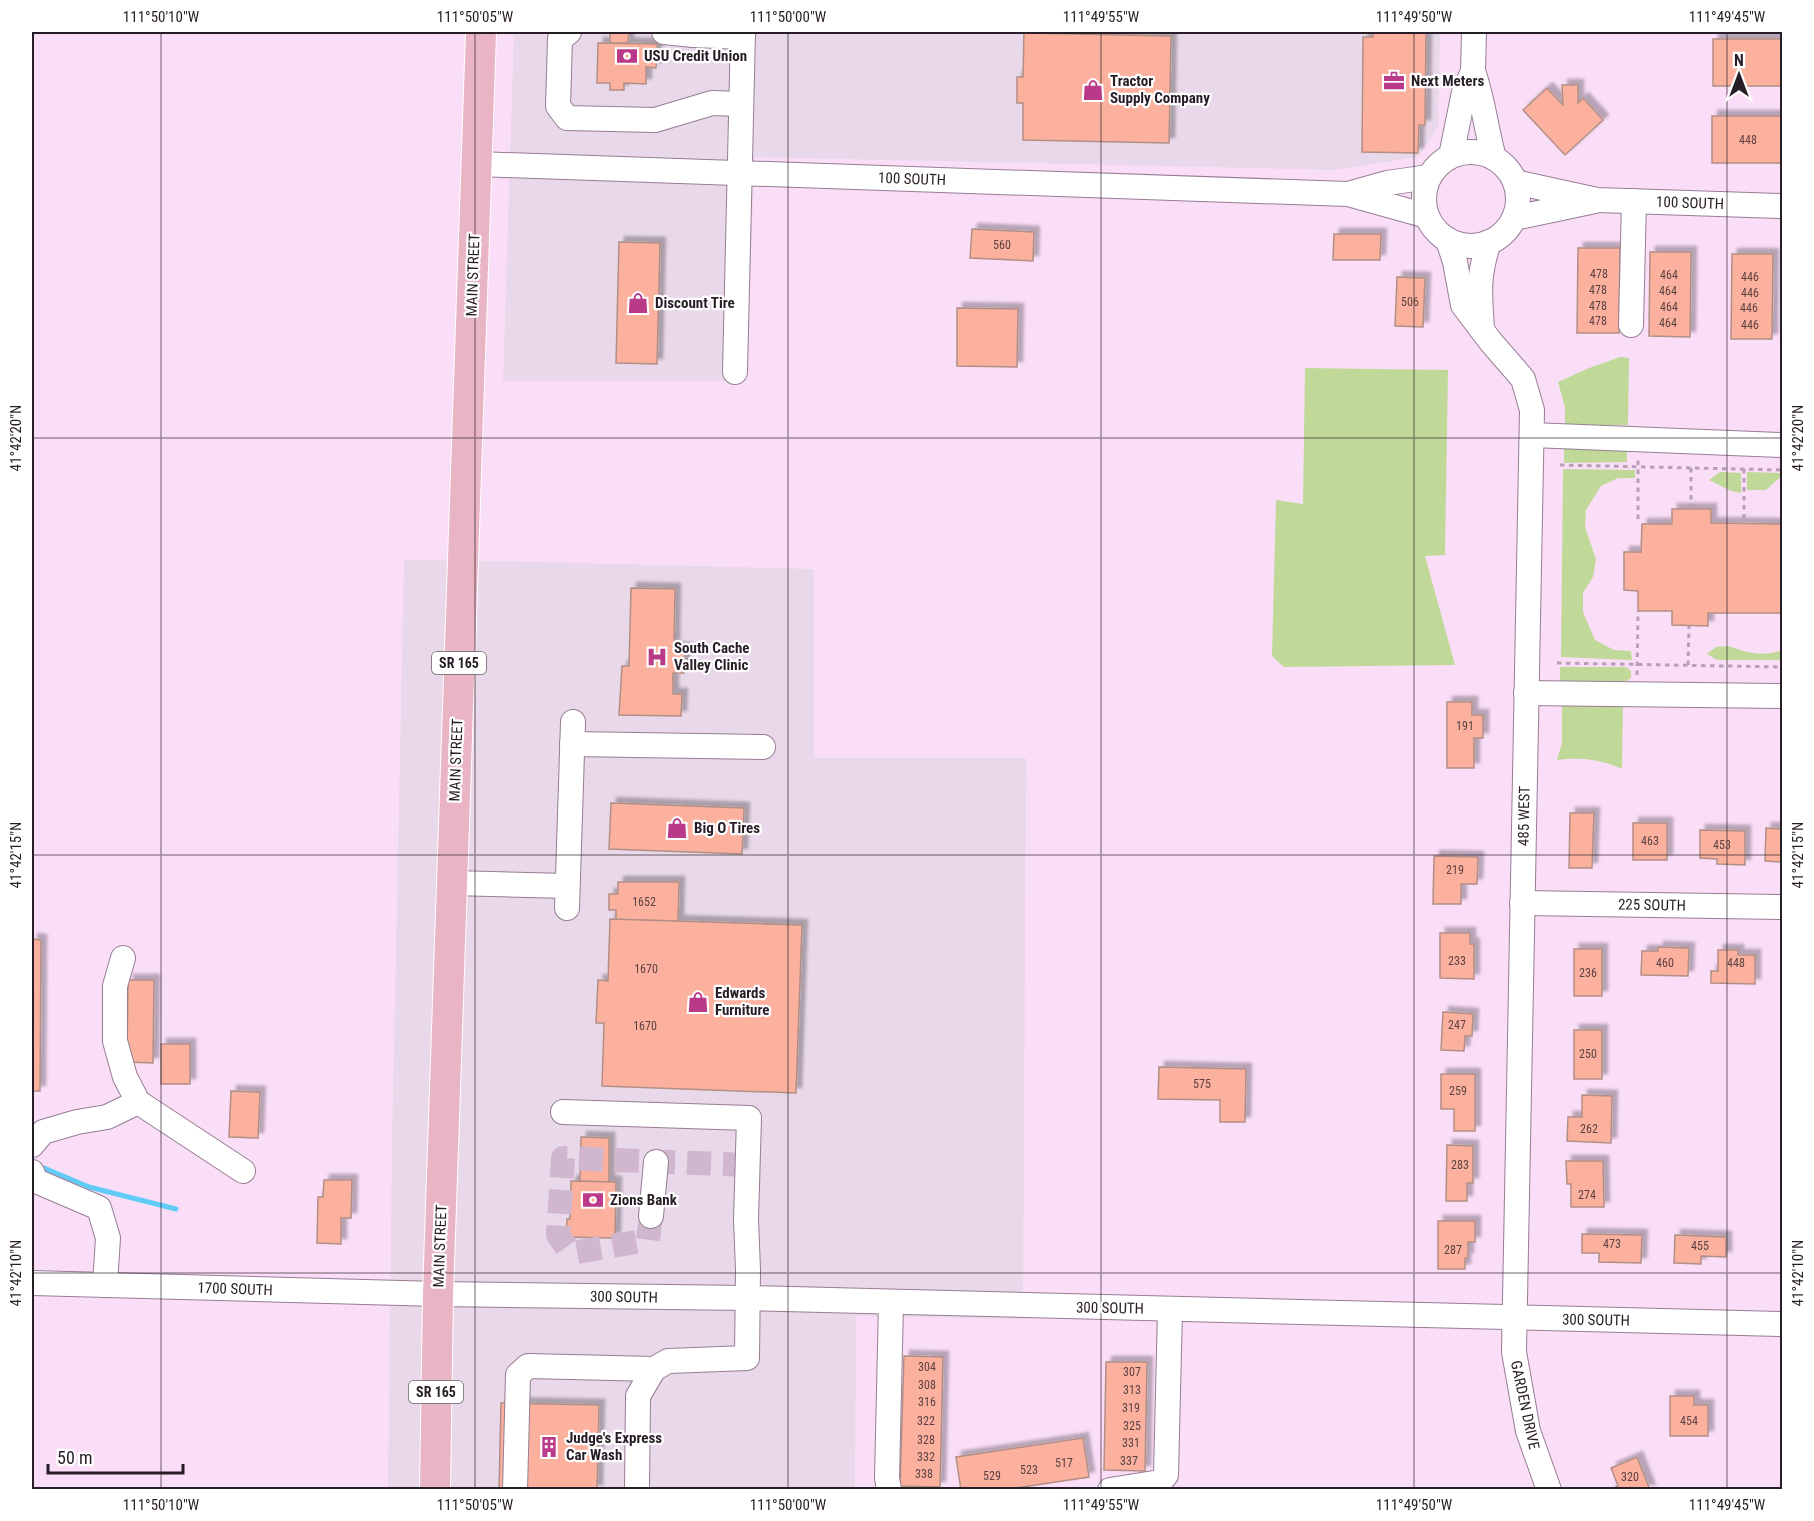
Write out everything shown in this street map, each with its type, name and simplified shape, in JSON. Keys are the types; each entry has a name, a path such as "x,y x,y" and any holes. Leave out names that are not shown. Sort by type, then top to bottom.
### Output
{"main road":[{"name":"MAIN STREET","path":"435,1490 438,1294 481,32"}],"street":[{"path":"569,32 560,39 558,106 567,118 655,120 712,103 741,104"},
{"path":"664,32 693,35 743,34 735,372"},
{"path":"1473,32 1473,70 1481,92 1494,158"},
{"path":"1451,156 1464,92 1473,70"},
{"path":"1465,152 1480,153 1494,158 1507,168 1515,182 1517,206 1514,218 1508,228 1489,242 1475,246 1461,245 1448,240 1439,234 1426,216 1425,189 1429,177 1438,165 1451,156 1465,152"},
{"name":"100 SOUTH","path":"477,164 1348,194 1426,216"},
{"name":"100 SOUTH","path":"1348,194 1387,183 1429,177"},
{"name":"100 SOUTH","path":"1515,182 1597,200 1782,206"},
{"name":"100 SOUTH","path":"1514,218 1597,200"},
{"path":"1630,325 1634,201"},
{"name":"485 WEST","path":"1448,240 1455,262 1463,305 1523,379 1532,410 1514,1318"},
{"path":"1482,330 1479,284 1489,242"},
{"path":"1532,435 1782,445"},
{"path":"1526,693 1782,696"},
{"path":"452,883 567,897 573,733 763,747"},
{"name":"225 SOUTH","path":"1522,903 1782,908"},
{"path":"123,958 115,986 115,1041 124,1077 138,1102 243,1172"},
{"path":"32,1145 43,1132 77,1122 107,1117 138,1102"},
{"path":"515,1490 518,1375 528,1366 654,1369 668,1361 747,1358 746,1219 749,1118 562,1112"},
{"path":"651,1216 656,1162"},
{"path":"32,1172 36,1181 99,1208 108,1238 105,1286"},
{"name":"1700 SOUTH","path":"32,1283 438,1294"},
{"name":"300 SOUTH","path":"438,1294 747,1298 1782,1324"},
{"path":"889,1490 887,1478 891,1303"},
{"path":"1110,1490 1160,1482 1166,1475 1170,1310"},
{"name":"GARDEN DRIVE","path":"1514,1318 1515,1361 1527,1431 1549,1490"},
{"path":"637,1490 639,1396 654,1369"}],"path":[{"path":"1638,458 1638,519"},
{"path":"1560,465 1782,470"},
{"path":"1691,468 1691,509"},
{"path":"1744,469 1744,524"},
{"path":"1637,683 1638,611"},
{"path":"1688,665 1689,626"},
{"path":"1557,663 1782,667"}],"shaded area":[{"path":"514,32 1440,32 1438,127 1418,157 1334,170 755,157 746,381 503,381"},
{"path":"404,560 814,569 814,758 1026,758 1023,1319 856,1316 855,1489 388,1490 392,1146"}],"green space":[{"path":"1620,357 1629,358 1628,425 1565,425 1565,407 1558,382"},
{"path":"1305,368 1448,370 1445,555 1425,556 1455,665 1284,667 1272,656 1276,500 1303,504"},
{"path":"1564,448 1627,448 1627,462 1564,463"},
{"path":"1563,469 1635,470 1635,478 1618,478 1601,486 1586,510 1585,527 1596,559 1593,577 1583,593 1583,612 1595,640 1614,650 1631,651 1632,660 1561,657"},
{"path":"1720,472 1741,473 1741,493 1731,491 1709,480"},
{"path":"1747,472 1782,473 1782,476 1766,490 1747,490"},
{"path":"1728,646 1755,653 1782,650 1782,660 1717,660 1707,654 1716,647"},
{"path":"1560,667 1626,667 1631,671 1631,678 1626,681 1560,681"},
{"path":"1562,703 1623,704 1622,769 1590,760 1557,760 1562,743"}],"building":[{"path":"610,32 629,32 628,43 610,43"},
{"name":"Next Meters","path":"1373,32 1426,32 1425,125 1419,125 1418,153 1362,152 1363,37 1373,37"},
{"name":"Tractor Supply Company","path":"1024,33 1171,36 1169,143 1023,140 1023,103 1017,103 1017,77 1023,77"},
{"path":"1713,39 1782,39 1782,86 1713,86"},
{"name":"USU Credit Union","path":"598,43 657,44 656,68 646,67 646,84 624,83 624,90 610,90 610,83 597,83"},
{"path":"1562,85 1578,85 1578,103 1583,98 1603,120 1565,155 1523,110 1547,88 1563,105"},
{"path":"1712,116 1782,116 1782,163 1712,163"},
{"path":"972,229 1034,232 1033,261 970,258"},
{"path":"1334,234 1381,234 1380,260 1333,260"},
{"name":"Discount Tire","path":"619,242 660,243 657,364 616,363"},
{"path":"1578,248 1620,248 1619,333 1577,333"},
{"path":"1650,252 1691,252 1690,337 1649,336"},
{"path":"1732,254 1773,254 1772,339 1731,339"},
{"path":"1397,277 1425,278 1423,327 1395,326"},
{"path":"957,308 1018,309 1017,367 957,366"},
{"path":"1672,509 1711,509 1711,523 1782,524 1782,613 1708,613 1708,626 1672,625 1672,611 1638,611 1638,591 1624,590 1624,552 1641,552 1642,524 1672,524"},
{"name":"South Cache Valley Clinic","path":"631,588 675,589 674,648 685,648 684,673 673,673 673,694 682,694 681,716 619,715 622,666 629,666"},
{"path":"1447,702 1472,702 1472,715 1483,715 1483,738 1474,738 1474,768 1447,768"},
{"name":"Big O Tires","path":"611,803 744,808 742,854 609,849"},
{"path":"1570,813 1594,813 1592,868 1569,868"},
{"path":"1633,823 1667,823 1667,860 1633,860"},
{"path":"1766,828 1782,829 1782,862 1765,861"},
{"path":"1700,830 1745,831 1745,865 1717,864 1717,859 1700,858"},
{"path":"1434,856 1478,857 1477,884 1461,884 1461,904 1433,904"},
{"path":"618,882 679,882 678,921 616,920 616,910 609,910 609,894 618,894"},
{"name":"Edwards Furniture","path":"610,919 802,925 796,1093 602,1086 604,1023 596,1023 598,980 608,981"},
{"path":"1440,933 1470,933 1470,944 1474,944 1474,979 1440,978"},
{"path":"32,939 41,940 40,1091 32,1091"},
{"path":"1658,947 1689,948 1688,976 1641,975 1642,951 1658,951"},
{"path":"1574,949 1602,949 1602,996 1574,996"},
{"path":"1718,950 1738,950 1738,955 1755,955 1755,984 1711,983 1711,971 1718,971"},
{"path":"128,980 154,980 153,1063 127,1062"},
{"path":"1443,1012 1473,1014 1472,1036 1465,1036 1464,1051 1441,1050"},
{"path":"1574,1030 1602,1030 1602,1079 1574,1079"},
{"path":"161,1044 190,1044 190,1084 161,1084"},
{"path":"1159,1067 1246,1069 1245,1122 1220,1122 1220,1100 1158,1099"},
{"path":"1441,1074 1475,1074 1475,1131 1454,1131 1454,1109 1441,1109"},
{"path":"231,1091 260,1092 258,1138 229,1137"},
{"path":"1582,1095 1612,1096 1611,1143 1567,1141 1568,1117 1582,1117"},
{"path":"581,1137 609,1138 609,1182 580,1181"},
{"path":"1447,1145 1473,1146 1473,1183 1467,1183 1467,1201 1446,1201"},
{"path":"1566,1161 1603,1161 1604,1207 1571,1207 1571,1184 1567,1184"},
{"path":"324,1180 352,1180 351,1218 341,1218 341,1244 317,1243 318,1197 323,1197"},
{"name":"Zions Bank","path":"571,1181 616,1182 615,1238 566,1237 567,1219 570,1219"},
{"path":"1438,1221 1475,1221 1475,1242 1468,1242 1465,1269 1438,1269"},
{"path":"1582,1234 1642,1235 1641,1263 1599,1262 1599,1253 1582,1253"},
{"path":"1675,1235 1726,1237 1726,1257 1701,1256 1701,1264 1674,1263"},
{"path":"904,1356 943,1357 940,1487 900,1486"},
{"path":"1106,1362 1147,1362 1145,1471 1104,1470"},
{"path":"1670,1396 1694,1396 1694,1405 1708,1405 1708,1436 1670,1436"},
{"name":"Judge's Express Car Wash","path":"501,1403 599,1405 597,1490 499,1490"},
{"path":"1083,1438 1089,1477 1003,1490 961,1490 956,1457"},
{"path":"1637,1457 1650,1490 1611,1490 1618,1486 1611,1468"}],"waterway":[{"path":"44,1168 89,1187 176,1209"}],"tunnel":[{"path":"651,1216 648,1240 577,1252 567,1248 558,1235 563,1158 748,1165"}],"place":[{"name":"USU Credit Union","path":"627,56"},
{"name":"Next Meters","path":"1394,81"},
{"name":"Tractor Supply Company","path":"1093,90"},
{"name":"Discount Tire","path":"638,303"},
{"name":"South Cache Valley Clinic","path":"657,657"},
{"name":"Big O Tires","path":"677,828"},
{"name":"Edwards Furniture","path":"698,1002"},
{"name":"Zions Bank","path":"593,1200"},
{"name":"Judge's Express Car Wash","path":"549,1447"}]}
